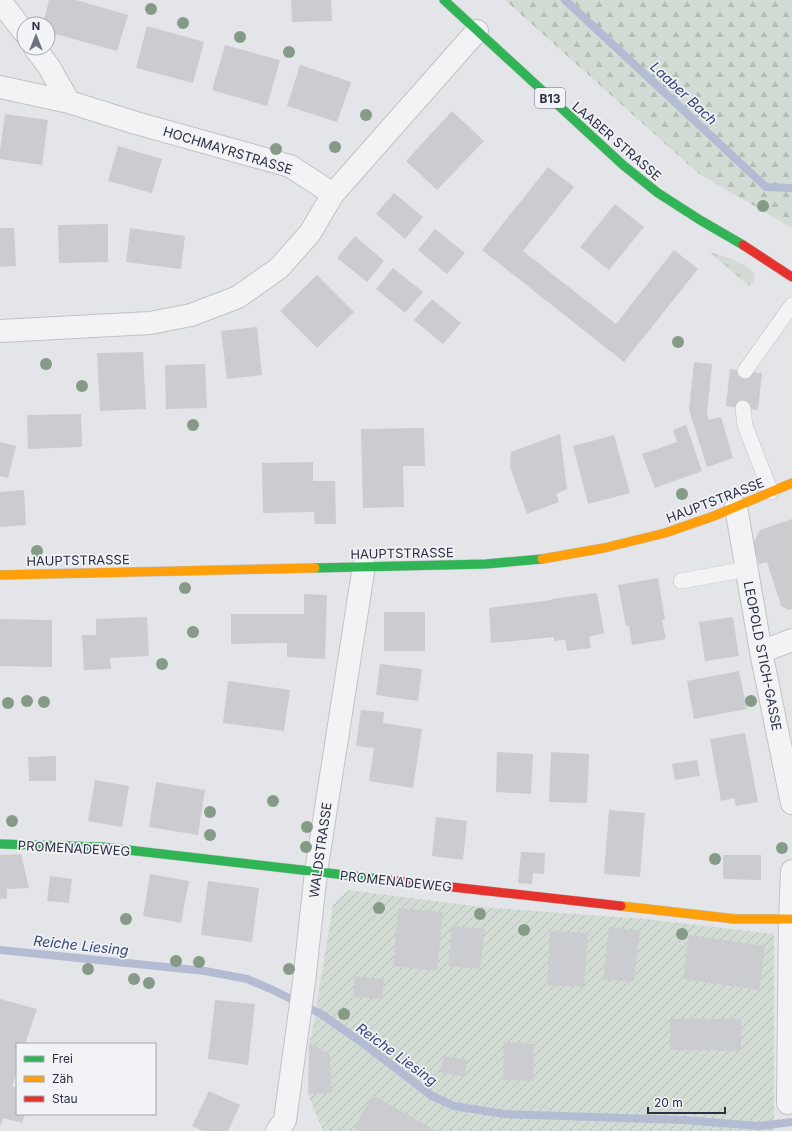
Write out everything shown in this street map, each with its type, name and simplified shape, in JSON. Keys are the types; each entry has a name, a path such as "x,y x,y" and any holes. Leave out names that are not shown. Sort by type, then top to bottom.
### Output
{"main road":[{"name":"LAABER STRASSE","path":"444,0 623,165 658,193 700,220 760,255 792,277"},
{"name":"HAUPTSTRASSE","path":"0,575 486,564 549,558 604,548 665,533 714,516 792,483"},
{"name":"PROMENADEWEG","path":"0,844 102,847 735,919 791,919"}],"street":[{"path":"0,1 16,22"},
{"path":"0,331 150,323 192,315 238,297 279,268 310,233 333,194 477,31"},
{"path":"41,56 69,102"},
{"name":"HOCHMAYRSTRASSE","path":"0,87 69,102 136,123 290,166 333,194"},
{"name":"LEOPOLD STICH-GASSE","path":"736,507 761,652 792,804"},
{"name":"WALDSTRASSE","path":"286,1127 316,872 364,566"},
{"path":"761,652 792,640"},
{"path":"788,1103 792,871"}],"lane":[{"path":"746,371 792,305"},
{"path":"743,408 745,426 771,492"},
{"path":"682,581 747,569"}],"green space":[{"path":"505,0 792,0 792,228 699,174"},
{"path":"709,252 727,257 751,270 755,274 754,282 749,286"},
{"path":"348,890 482,907 646,919 774,934 774,1131 323,1131 308,1094 332,1093 330,1054 309,1043 312,1033 333,905"}],"building":[{"path":"49,0 76,0 128,15 117,51 56,34 56,16 45,16"},
{"path":"291,0 331,0 332,21 292,22"},
{"path":"147,26 204,42 193,83 136,68"},
{"path":"225,45 280,60 267,106 212,90"},
{"path":"300,65 351,82 337,122 287,106"},
{"path":"452,111 484,141 437,190 406,161"},
{"path":"5,114 48,120 42,165 0,159"},
{"path":"118,146 162,159 152,193 108,181"},
{"path":"548,167 574,187 523,251 616,324 674,250 698,269 624,362 482,250"},
{"path":"394,193 423,217 405,239 376,214"},
{"path":"615,204 644,227 609,270 580,247"},
{"path":"108,224 108,262 59,263 58,225"},
{"path":"0,228 14,228 16,266 0,267"},
{"path":"130,228 185,236 181,269 126,262"},
{"path":"435,229 465,253 447,274 418,250"},
{"path":"355,236 384,261 367,282 337,258"},
{"path":"393,268 423,292 405,313 376,289"},
{"path":"317,275 354,312 317,348 280,311"},
{"path":"432,299 461,323 443,344 414,320"},
{"path":"257,327 262,375 227,379 221,331"},
{"path":"143,352 146,409 100,411 97,353"},
{"path":"694,362 712,364 707,414 709,420 721,417 733,458 707,467 689,410"},
{"path":"205,364 207,408 166,409 165,365"},
{"path":"730,369 762,373 758,410 726,406"},
{"path":"81,414 82,447 28,449 27,415"},
{"path":"686,425 702,471 655,488 642,454 677,442 673,430"},
{"path":"424,428 425,466 403,466 404,507 363,508 361,429"},
{"path":"560,434 567,489 556,494 559,502 527,514 510,467 511,452"},
{"path":"614,435 630,493 588,504 573,446"},
{"path":"0,442 16,446 8,478 0,476"},
{"path":"313,462 313,481 335,481 336,524 315,524 314,512 263,513 262,463"},
{"path":"24,490 26,525 0,527 0,492"},
{"path":"792,519 792,609 789,610 781,606 767,562 759,564 753,544 760,530"},
{"path":"658,578 665,619 662,620 666,639 632,645 629,626 626,626 618,585"},
{"path":"597,593 604,633 589,637 591,648 567,651 565,640 554,641 554,637 491,643 489,608"},
{"path":"304,594 327,595 325,659 287,657 287,643 231,644 231,614 304,614"},
{"path":"384,612 425,612 425,651 384,651"},
{"path":"147,617 149,656 110,658 111,669 84,670 82,635 96,635 96,619"},
{"path":"733,617 739,656 705,661 699,622"},
{"path":"0,619 52,620 52,667 0,666"},
{"path":"380,664 422,669 418,701 376,695"},
{"path":"739,671 747,709 694,719 687,681"},
{"path":"228,681 290,690 284,731 223,723"},
{"path":"361,710 384,712 383,723 422,729 413,788 369,781 374,748 356,746"},
{"path":"745,733 758,802 736,806 734,798 721,801 710,739"},
{"path":"497,752 533,754 531,794 496,792"},
{"path":"551,752 589,754 587,803 549,802"},
{"path":"56,756 56,781 29,781 28,757"},
{"path":"697,760 700,776 675,780 672,764"},
{"path":"95,780 129,786 122,827 88,821"},
{"path":"156,782 205,790 198,835 149,827"},
{"path":"609,810 645,813 640,877 604,874"},
{"path":"436,817 467,821 463,860 432,856"},
{"path":"521,852 545,853 544,874 533,873 532,884 518,883"},
{"path":"21,854 29,888 7,889 7,898 0,899 0,855"},
{"path":"723,855 761,855 761,880 723,879"},
{"path":"150,874 189,881 181,923 143,916"},
{"path":"50,876 72,879 69,903 47,901"},
{"path":"208,881 259,888 252,942 201,935"},
{"path":"398,908 443,912 437,971 393,966"},
{"path":"452,926 485,929 480,969 448,966"},
{"path":"609,927 640,931 634,981 603,980"},
{"path":"550,931 588,933 584,987 547,985"},
{"path":"689,935 765,946 759,990 683,979"},
{"path":"355,976 384,979 382,999 353,997"},
{"path":"0,999 37,1009 25,1043 16,1043 16,1074 12,1086 16,1088 16,1115 25,1115 22,1123 3,1118 0,1127"},
{"path":"215,1000 255,1004 248,1065 208,1059"},
{"path":"670,1019 741,1019 741,1051 670,1050"},
{"path":"504,1042 534,1044 533,1081 503,1080"},
{"path":"309,1043 330,1054 332,1093 308,1094"},
{"path":"444,1056 467,1060 464,1077 440,1072"},
{"path":"209,1091 240,1105 228,1131 203,1131 192,1126"},
{"path":"373,1095 436,1131 359,1131 354,1128"}],"waterway":[{"name":"Laaber Bach","path":"565,0 766,187 792,188"},
{"name":"Reiche Liesing","path":"0,950 205,971 247,979 321,1014 364,1044 432,1096 454,1106 504,1114 684,1120 759,1126 792,1122"}],"traffic: fast":[{"path":"444,0 623,165 658,193 743,245"},
{"path":"315,568 486,564 542,559"},
{"path":"0,844 102,847 380,879"}],"traffic: slow":[{"path":"542,559 604,548 665,533 714,516 792,483"},
{"path":"0,575 315,568"},
{"path":"621,906 735,919 792,919"}],"traffic: jam":[{"path":"743,245 792,277"},
{"path":"380,879 621,906"}]}
